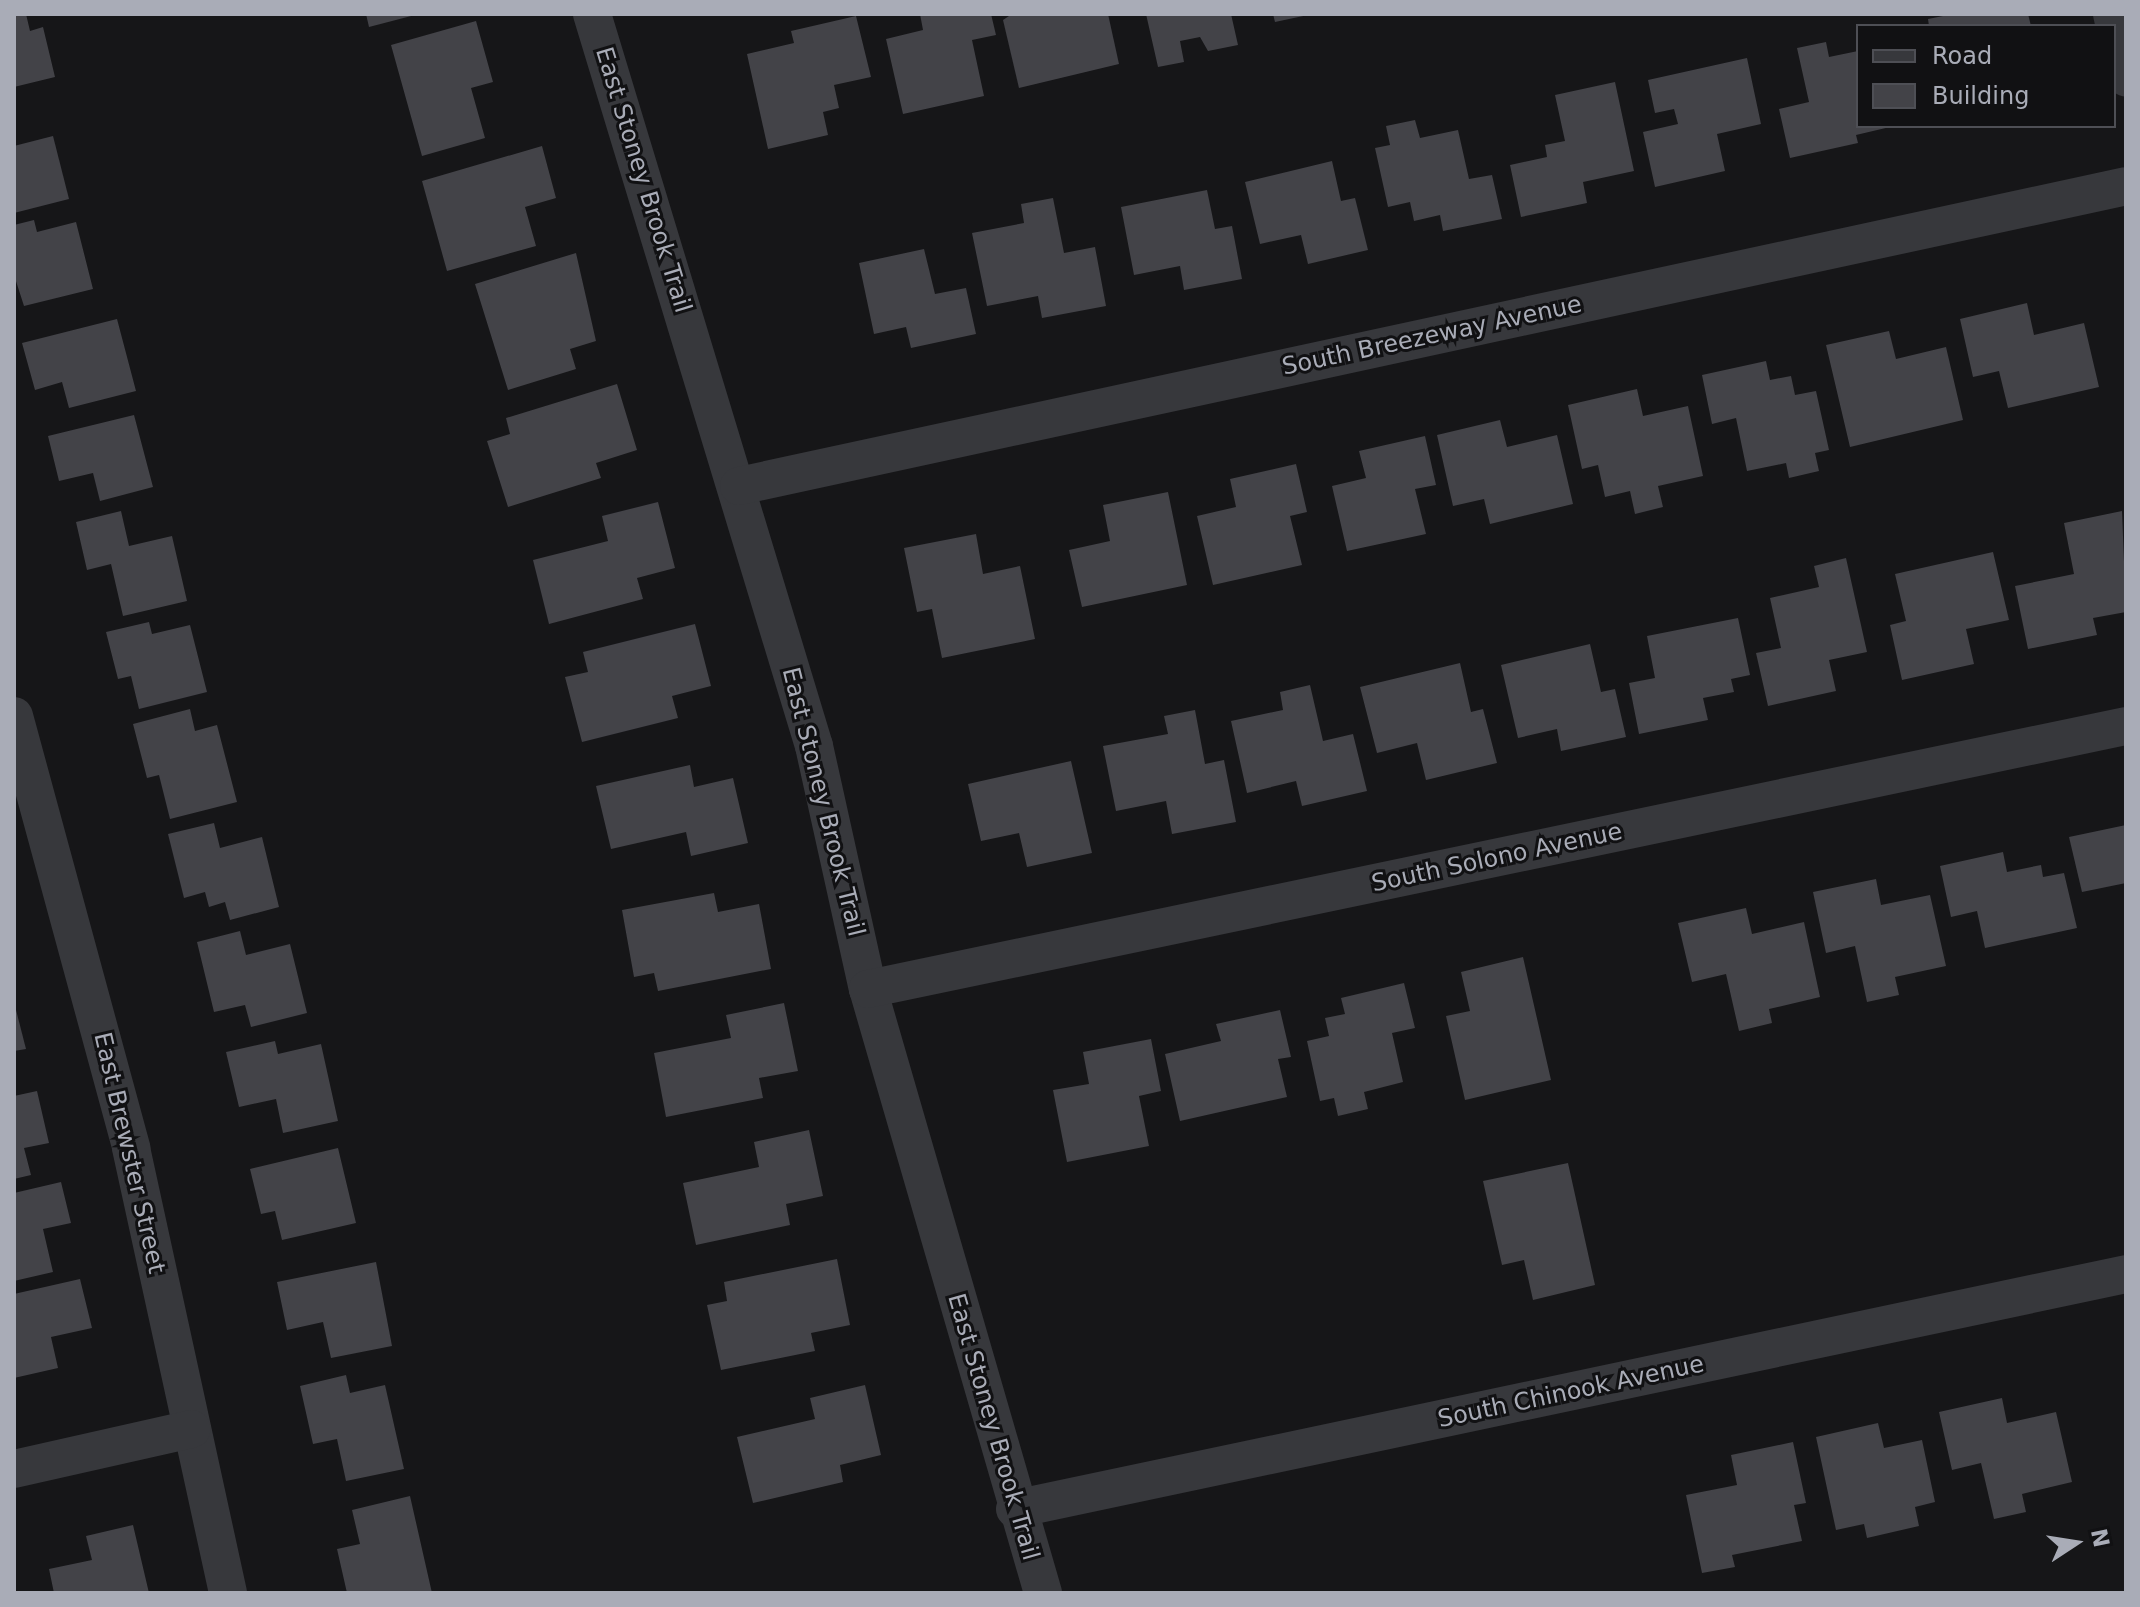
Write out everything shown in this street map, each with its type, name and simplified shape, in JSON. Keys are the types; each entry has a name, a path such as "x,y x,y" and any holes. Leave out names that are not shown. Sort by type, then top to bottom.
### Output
{"street":[{"name":"East Stoney Brook Trail","path":"592,14 739,486 814,746 868,989 1015,1509 1043,1593"},
{"path":"2116,32 2126,77"},
{"name":"South Breezeway Avenue","path":"739,486 2126,186"},
{"name":"East Brewster Street","path":"14,716 110,1065 228,1593"},
{"name":"South Solono Avenue","path":"868,989 2126,726"},
{"name":"South Chinook Avenue","path":"1015,1509 2126,1274"},
{"path":"14,1469 192,1429"}],"building":[{"path":"14,14 26,14 30,31 43,27 55,77 14,87"},
{"path":"366,14 415,14 415,15 369,27"},
{"path":"920,14 991,14 996,35 972,40 984,96 903,114 886,39 923,30"},
{"path":"1012,14 1108,14 1119,64 1019,88 1003,20"},
{"path":"1146,14 1231,14 1238,45 1208,51 1200,37 1180,41 1184,62 1158,67"},
{"path":"1273,14 1308,14 1308,15 1275,22"},
{"path":"1953,14 2028,14 2030,24 1929,24 1928,19"},
{"path":"856,16 871,77 834,85 839,108 823,112 828,135 768,149 747,54 794,43 791,31"},
{"path":"476,21 493,82 471,88 485,138 422,156 391,45"},
{"path":"1826,42 1829,57 1856,51 1856,128 1886,128 1856,135 1858,143 1790,158 1779,109 1809,102 1797,48"},
{"path":"1747,58 1761,124 1717,134 1725,171 1655,187 1643,132 1678,124 1674,109 1655,113 1648,80"},
{"path":"1615,82 1634,171 1583,182 1587,203 1521,217 1510,165 1547,157 1545,145 1565,141 1555,95"},
{"path":"1415,120 1420,138 1458,130 1469,179 1492,175 1502,219 1443,231 1440,215 1414,221 1410,202 1388,207 1375,148 1390,145 1386,126"},
{"path":"53,136 69,199 14,213 14,146"},
{"path":"542,146 556,198 525,207 536,246 447,271 422,181"},
{"path":"1332,161 1341,201 1355,198 1368,250 1308,264 1301,235 1260,244 1245,182"},
{"path":"1207,190 1215,229 1232,226 1242,279 1184,290 1180,266 1134,275 1121,207"},
{"path":"1053,198 1064,253 1095,247 1106,306 1042,318 1038,296 987,306 972,233 1024,223 1021,204"},
{"path":"34,220 37,232 76,222 93,289 24,306 14,275 14,225"},
{"path":"924,249 935,294 966,288 976,334 911,348 906,327 874,334 859,263"},
{"path":"576,253 596,341 570,349 576,369 508,390 475,284"},
{"path":"2027,303 2034,335 2084,323 2099,387 2008,408 1999,371 1973,377 1960,319"},
{"path":"117,319 136,391 69,408 62,382 35,390 22,343"},
{"path":"1889,331 1896,359 1946,347 1963,420 1850,447 1826,345"},
{"path":"1766,361 1770,380 1791,376 1795,395 1816,391 1829,450 1815,453 1819,471 1789,478 1786,463 1747,471 1736,418 1712,424 1702,375"},
{"path":"617,384 637,450 596,463 601,478 508,507 487,441 510,434 506,418"},
{"path":"1637,389 1643,416 1688,406 1703,476 1658,486 1663,507 1635,514 1630,491 1605,497 1598,465 1582,469 1568,405"},
{"path":"134,415 153,487 100,501 93,473 59,481 48,436"},
{"path":"1500,420 1507,447 1557,435 1573,504 1490,524 1484,499 1453,506 1437,435"},
{"path":"1425,436 1436,485 1415,489 1426,534 1347,551 1332,486 1366,478 1359,451"},
{"path":"1296,464 1307,512 1290,516 1302,565 1213,585 1197,516 1236,507 1230,479"},
{"path":"1168,492 1187,585 1082,607 1069,550 1110,541 1103,505"},
{"path":"658,502 675,568 637,578 643,599 549,624 533,560 608,541 602,516"},
{"path":"121,511 129,546 172,536 187,601 123,616 111,564 87,570 76,522"},
{"path":"2122,511 2126,612 2093,618 2097,635 2028,649 2015,586 2074,574 2064,523"},
{"path":"976,534 983,574 1020,566 1035,639 942,658 932,609 917,612 904,548"},
{"path":"1993,552 2009,620 1966,629 1974,664 1902,680 1890,625 1906,621 1895,574"},
{"path":"1846,558 1867,652 1829,660 1836,691 1768,706 1756,653 1781,648 1770,598 1819,587 1814,566"},
{"path":"1738,618 1750,675 1731,679 1734,692 1703,698 1708,720 1639,734 1629,683 1655,678 1647,636"},
{"path":"149,622 152,634 190,625 207,692 139,709 131,676 118,679 106,632"},
{"path":"695,624 711,686 672,696 678,718 582,742 565,677 588,672 583,652"},
{"path":"1590,644 1601,692 1615,689 1626,737 1561,751 1557,729 1518,738 1501,665"},
{"path":"1460,663 1471,712 1483,709 1497,763 1426,780 1417,743 1377,753 1360,687"},
{"path":"1310,685 1323,741 1353,734 1367,791 1302,806 1296,781 1247,793 1231,721 1283,710 1280,692"},
{"path":"190,709 195,731 217,725 237,802 170,819 159,775 147,778 133,724"},
{"path":"1195,710 1205,764 1224,760 1236,822 1172,834 1166,801 1116,811 1103,746 1168,734 1164,716"},
{"path":"1071,761 1092,853 1027,867 1019,833 981,841 968,784"},
{"path":"690,765 694,787 733,778 748,843 691,856 686,832 611,849 596,786"},
{"path":"214,823 220,848 262,837 279,907 230,920 225,902 209,907 205,892 184,898 168,834"},
{"path":"2126,825 2126,883 2082,892 2069,837"},
{"path":"2003,852 2007,872 2041,865 2043,877 2064,873 2077,928 1985,948 1977,911 1951,917 1940,866"},
{"path":"1876,879 1881,905 1930,895 1946,966 1895,977 1899,995 1867,1002 1855,946 1826,953 1813,892"},
{"path":"714,893 718,912 759,904 771,969 658,991 654,973 634,977 622,910"},
{"path":"1746,908 1752,934 1804,922 1820,997 1769,1009 1772,1023 1739,1031 1726,974 1692,982 1678,923"},
{"path":"240,931 246,955 290,944 307,1013 251,1027 245,1005 214,1012 197,942"},
{"path":"1523,957 1551,1080 1465,1100 1446,1016 1470,1011 1461,972"},
{"path":"1404,983 1415,1028 1392,1033 1403,1082 1364,1092 1368,1109 1338,1116 1334,1098 1320,1101 1307,1041 1329,1036 1325,1018 1345,1014 1341,998"},
{"path":"784,1003 798,1071 759,1078 763,1098 666,1117 654,1053 731,1038 726,1015"},
{"path":"14,1007 26,1049 14,1051"},
{"path":"1280,1010 1291,1057 1278,1059 1287,1097 1180,1121 1165,1054 1221,1041 1216,1024"},
{"path":"1151,1039 1161,1091 1139,1096 1149,1146 1067,1162 1053,1090 1089,1084 1083,1052"},
{"path":"275,1041 278,1054 321,1044 338,1121 283,1133 276,1099 239,1107 226,1052"},
{"path":"37,1091 49,1143 24,1148 31,1175 14,1179 14,1096"},
{"path":"809,1130 823,1196 786,1204 790,1225 696,1245 683,1183 759,1167 754,1142"},
{"path":"338,1148 356,1223 282,1240 275,1211 261,1214 250,1169"},
{"path":"1568,1163 1595,1285 1533,1300 1524,1260 1502,1265 1483,1181"},
{"path":"61,1182 71,1223 43,1229 53,1272 14,1281 14,1193"},
{"path":"837,1259 850,1325 811,1333 815,1351 721,1370 707,1305 727,1301 724,1282"},
{"path":"376,1262 392,1346 331,1358 323,1322 287,1330 277,1282"},
{"path":"80,1279 92,1328 51,1337 58,1368 14,1378 14,1294"},
{"path":"346,1375 350,1393 385,1385 404,1469 346,1481 337,1439 313,1444 300,1386"},
{"path":"865,1385 881,1455 840,1465 843,1482 753,1503 737,1437 815,1419 810,1398"},
{"path":"2002,1398 2007,1423 2056,1412 2072,1482 2022,1494 2026,1512 1994,1519 1981,1463 1952,1470 1939,1412"},
{"path":"1878,1423 1884,1448 1922,1440 1935,1502 1915,1507 1919,1526 1867,1538 1864,1524 1836,1530 1816,1437"},
{"path":"1793,1442 1806,1503 1794,1505 1802,1541 1732,1555 1735,1567 1702,1573 1686,1495 1737,1485 1731,1455"},
{"path":"410,1496 432,1593 347,1593 337,1549 360,1544 352,1510"},
{"path":"133,1525 149,1593 54,1593 49,1569 92,1560 86,1536"}]}
